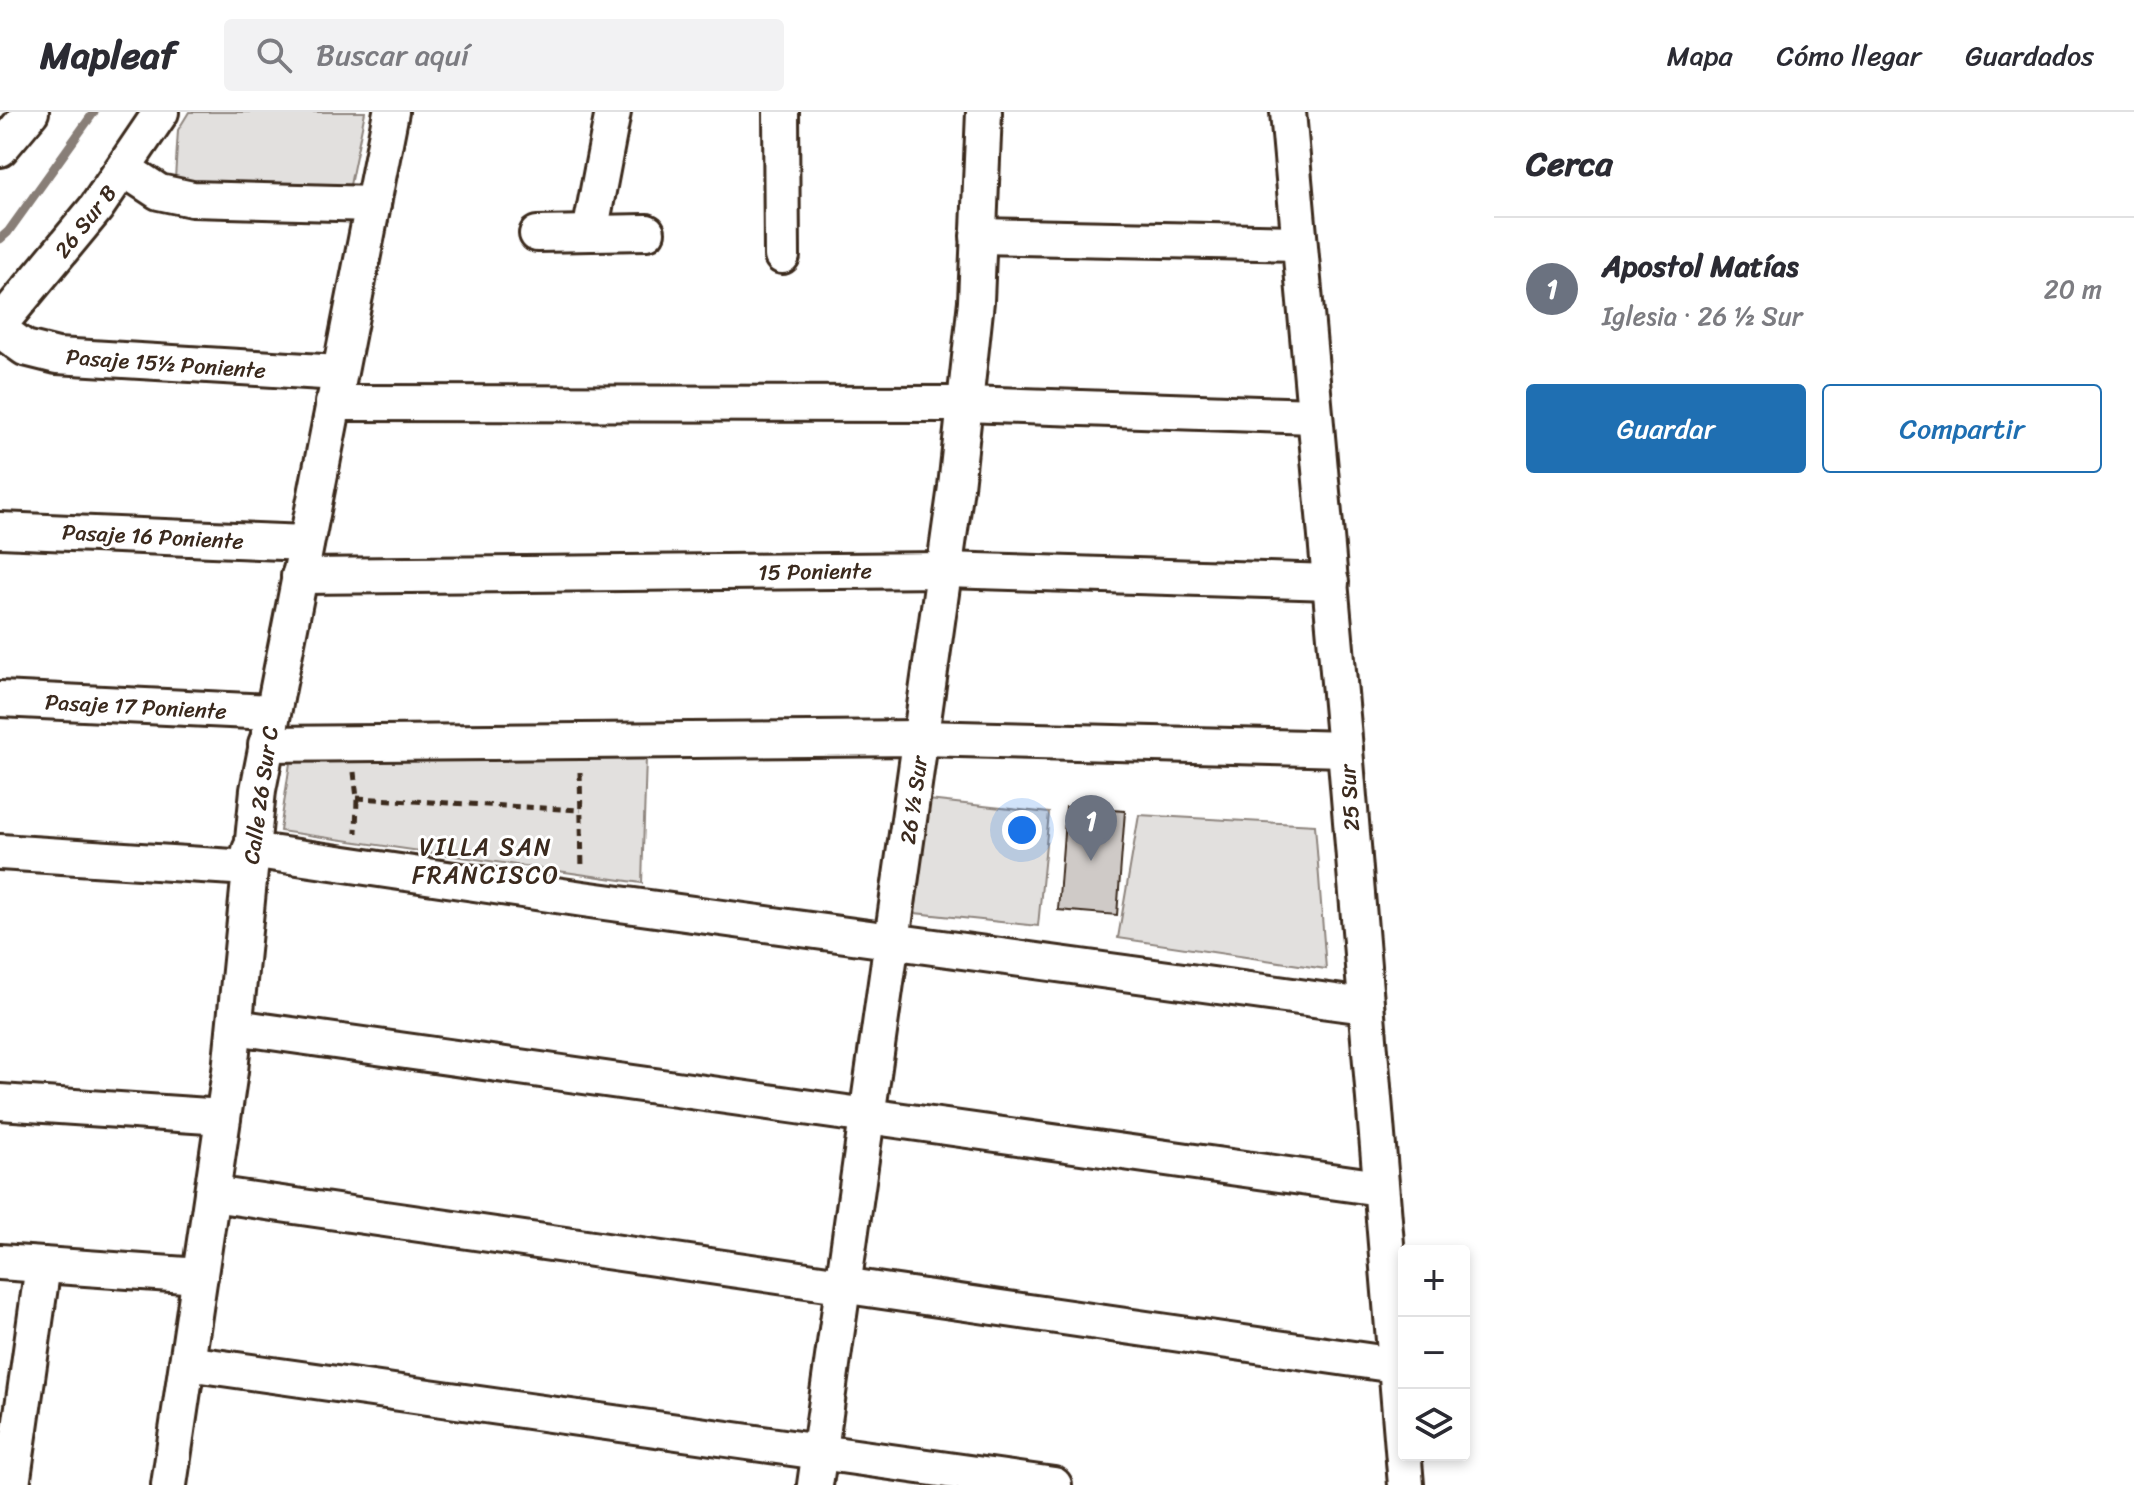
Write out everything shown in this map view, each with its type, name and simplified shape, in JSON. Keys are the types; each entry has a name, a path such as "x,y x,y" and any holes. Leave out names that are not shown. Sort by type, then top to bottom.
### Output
{"street":[{"path":"0,149 31,112"},
{"name":"26 Sur B","path":"0,327 67,246 124,169 161,112"},
{"name":"Calle 26 Sur C","path":"169,1485 235,1027 250,859 269,728 391,112"},
{"path":"590,233 613,112"},
{"path":"781,112 782,256"},
{"name":"26 ½ Sur","path":"817,1468 945,570 976,301 984,112"},
{"name":"25 Sur","path":"1288,112 1331,582 1406,1485"},
{"path":"124,169 159,192 184,198 373,204"},
{"path":"537,234 647,232"},
{"path":"978,236 1299,243"},
{"name":"Pasaje 15½ Poniente","path":"0,327 25,348 57,356 336,388 1315,416"},
{"name":"Pasaje 16 Poniente","path":"0,530 306,543"},
{"name":"15 Poniente","path":"299,576 945,570 1331,582"},
{"name":"Pasaje 17 Poniente","path":"0,699 269,728 350,743 921,738 1345,749"},
{"path":"0,852 250,859 355,866 1365,1006"},
{"path":"235,1027 1380,1188"},
{"path":"0,1102 223,1117"},
{"path":"212,1194 1395,1365"},
{"path":"0,1262 200,1276"},
{"path":"12,1485 12,1396 43,1265"},
{"path":"187,1363 817,1468 1054,1485"}],"path":[{"path":"580,741 583,899"},
{"path":"350,743 357,798 355,866"},
{"path":"357,798 581,810"}],"shaded area":[{"path":"189,112 365,112 350,185 339,196 194,189 175,179 178,130"},
{"path":"291,756 646,757 642,883 280,831"},
{"path":"928,800 1049,813 1038,926 915,913"},
{"path":"1139,815 1315,825 1326,969 1118,938"}],"building":[{"path":"1066,807 1125,811 1117,915 1058,910"}],"waterway":[{"path":"0,239 94,112"}],"place":[{"name":"Apostol Matías","path":"1091,861"}],"district":[{"name":"VILLA SAN FRANCISCO","path":"486,861"}]}
